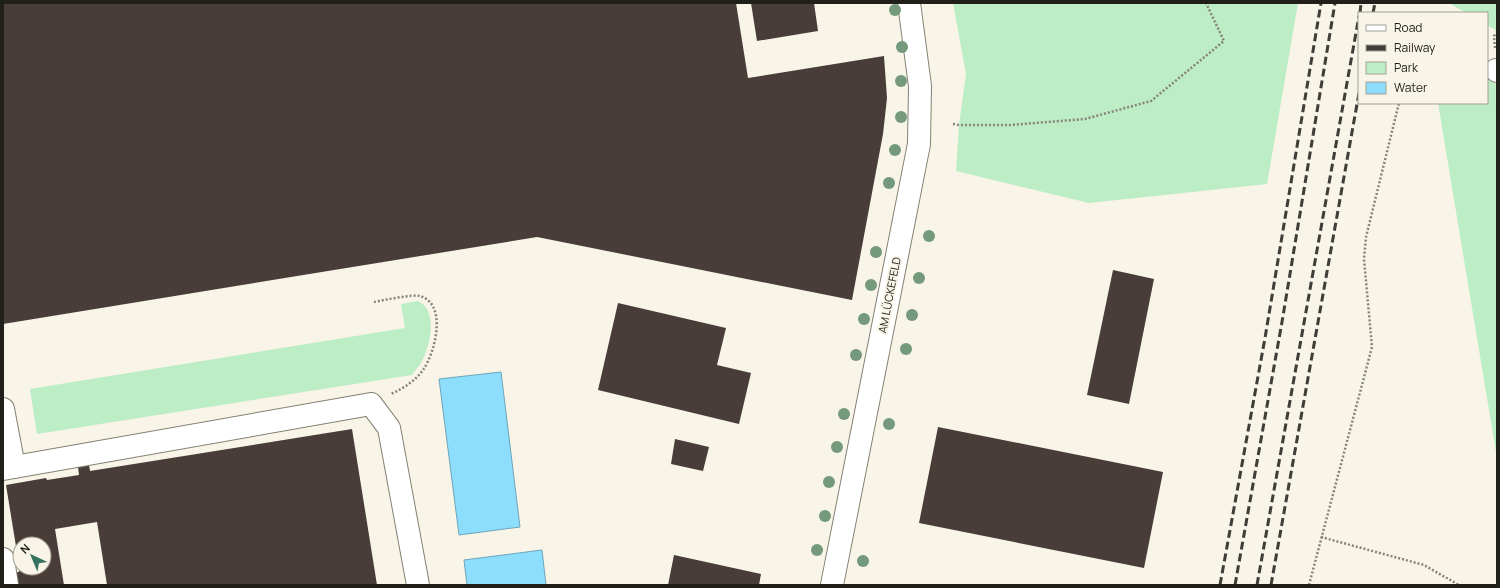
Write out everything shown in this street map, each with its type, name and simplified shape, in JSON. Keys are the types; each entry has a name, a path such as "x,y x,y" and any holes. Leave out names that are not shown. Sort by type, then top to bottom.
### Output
{"street":[{"name":"AM LÜCKEFELD","path":"832,585 919,144 920,86 909,3"},
{"path":"3,409 8,468 371,404 389,428 418,585"},
{"path":"3,559 7,585"}],"path":[{"path":"953,124 1010,125 1085,119 1151,101 1224,41 1206,3"},
{"path":"1309,585 1372,347 1364,258 1366,236 1399,104"},
{"path":"371,404 413,382 417,378 424,369 430,355 436,339 437,327 432,305 419,295 374,302"},
{"path":"1321,537 1424,565 1459,585"}],"green space":[{"path":"953,3 1298,3 1267,184 1089,203 956,171 959,125 966,74"},
{"path":"1449,3 1497,3 1497,31 1488,26 1488,12 1464,12"},
{"path":"1488,79 1497,85 1497,458 1438,104 1488,104"},
{"path":"418,301 425,306 429,313 431,330 430,339 424,356 421,363 412,375 37,434 30,389 405,328 401,304"}],"water":[{"path":"501,372 520,527 459,535 439,379"},
{"path":"542,550 546,585 467,585 464,560"}],"building":[{"path":"3,3 736,3 748,78 884,56 887,98 883,134 852,300 537,237 3,324"},
{"path":"751,3 814,3 818,31 757,41"},
{"path":"1113,270 1154,279 1129,404 1087,395"},
{"path":"618,303 726,328 717,365 751,373 739,424 598,390"},
{"path":"938,427 1163,472 1144,568 919,523"},
{"path":"352,429 377,585 107,585 97,522 55,529 64,585 16,585 14,576 52,576 52,536 14,536 6,485 46,478 47,480 79,475 78,467 89,465 90,471"},
{"path":"675,439 709,447 703,471 671,464"},
{"path":"674,555 761,574 759,585 668,585"}],"railway":[{"path":"1220,585 1265,338 1321,3"},
{"path":"1235,585 1282,322 1335,3"},
{"path":"1360,12 1361,3"},
{"path":"1373,12 1375,3"},
{"path":"1257,585 1358,22"},
{"path":"1271,585 1358,99"}]}
